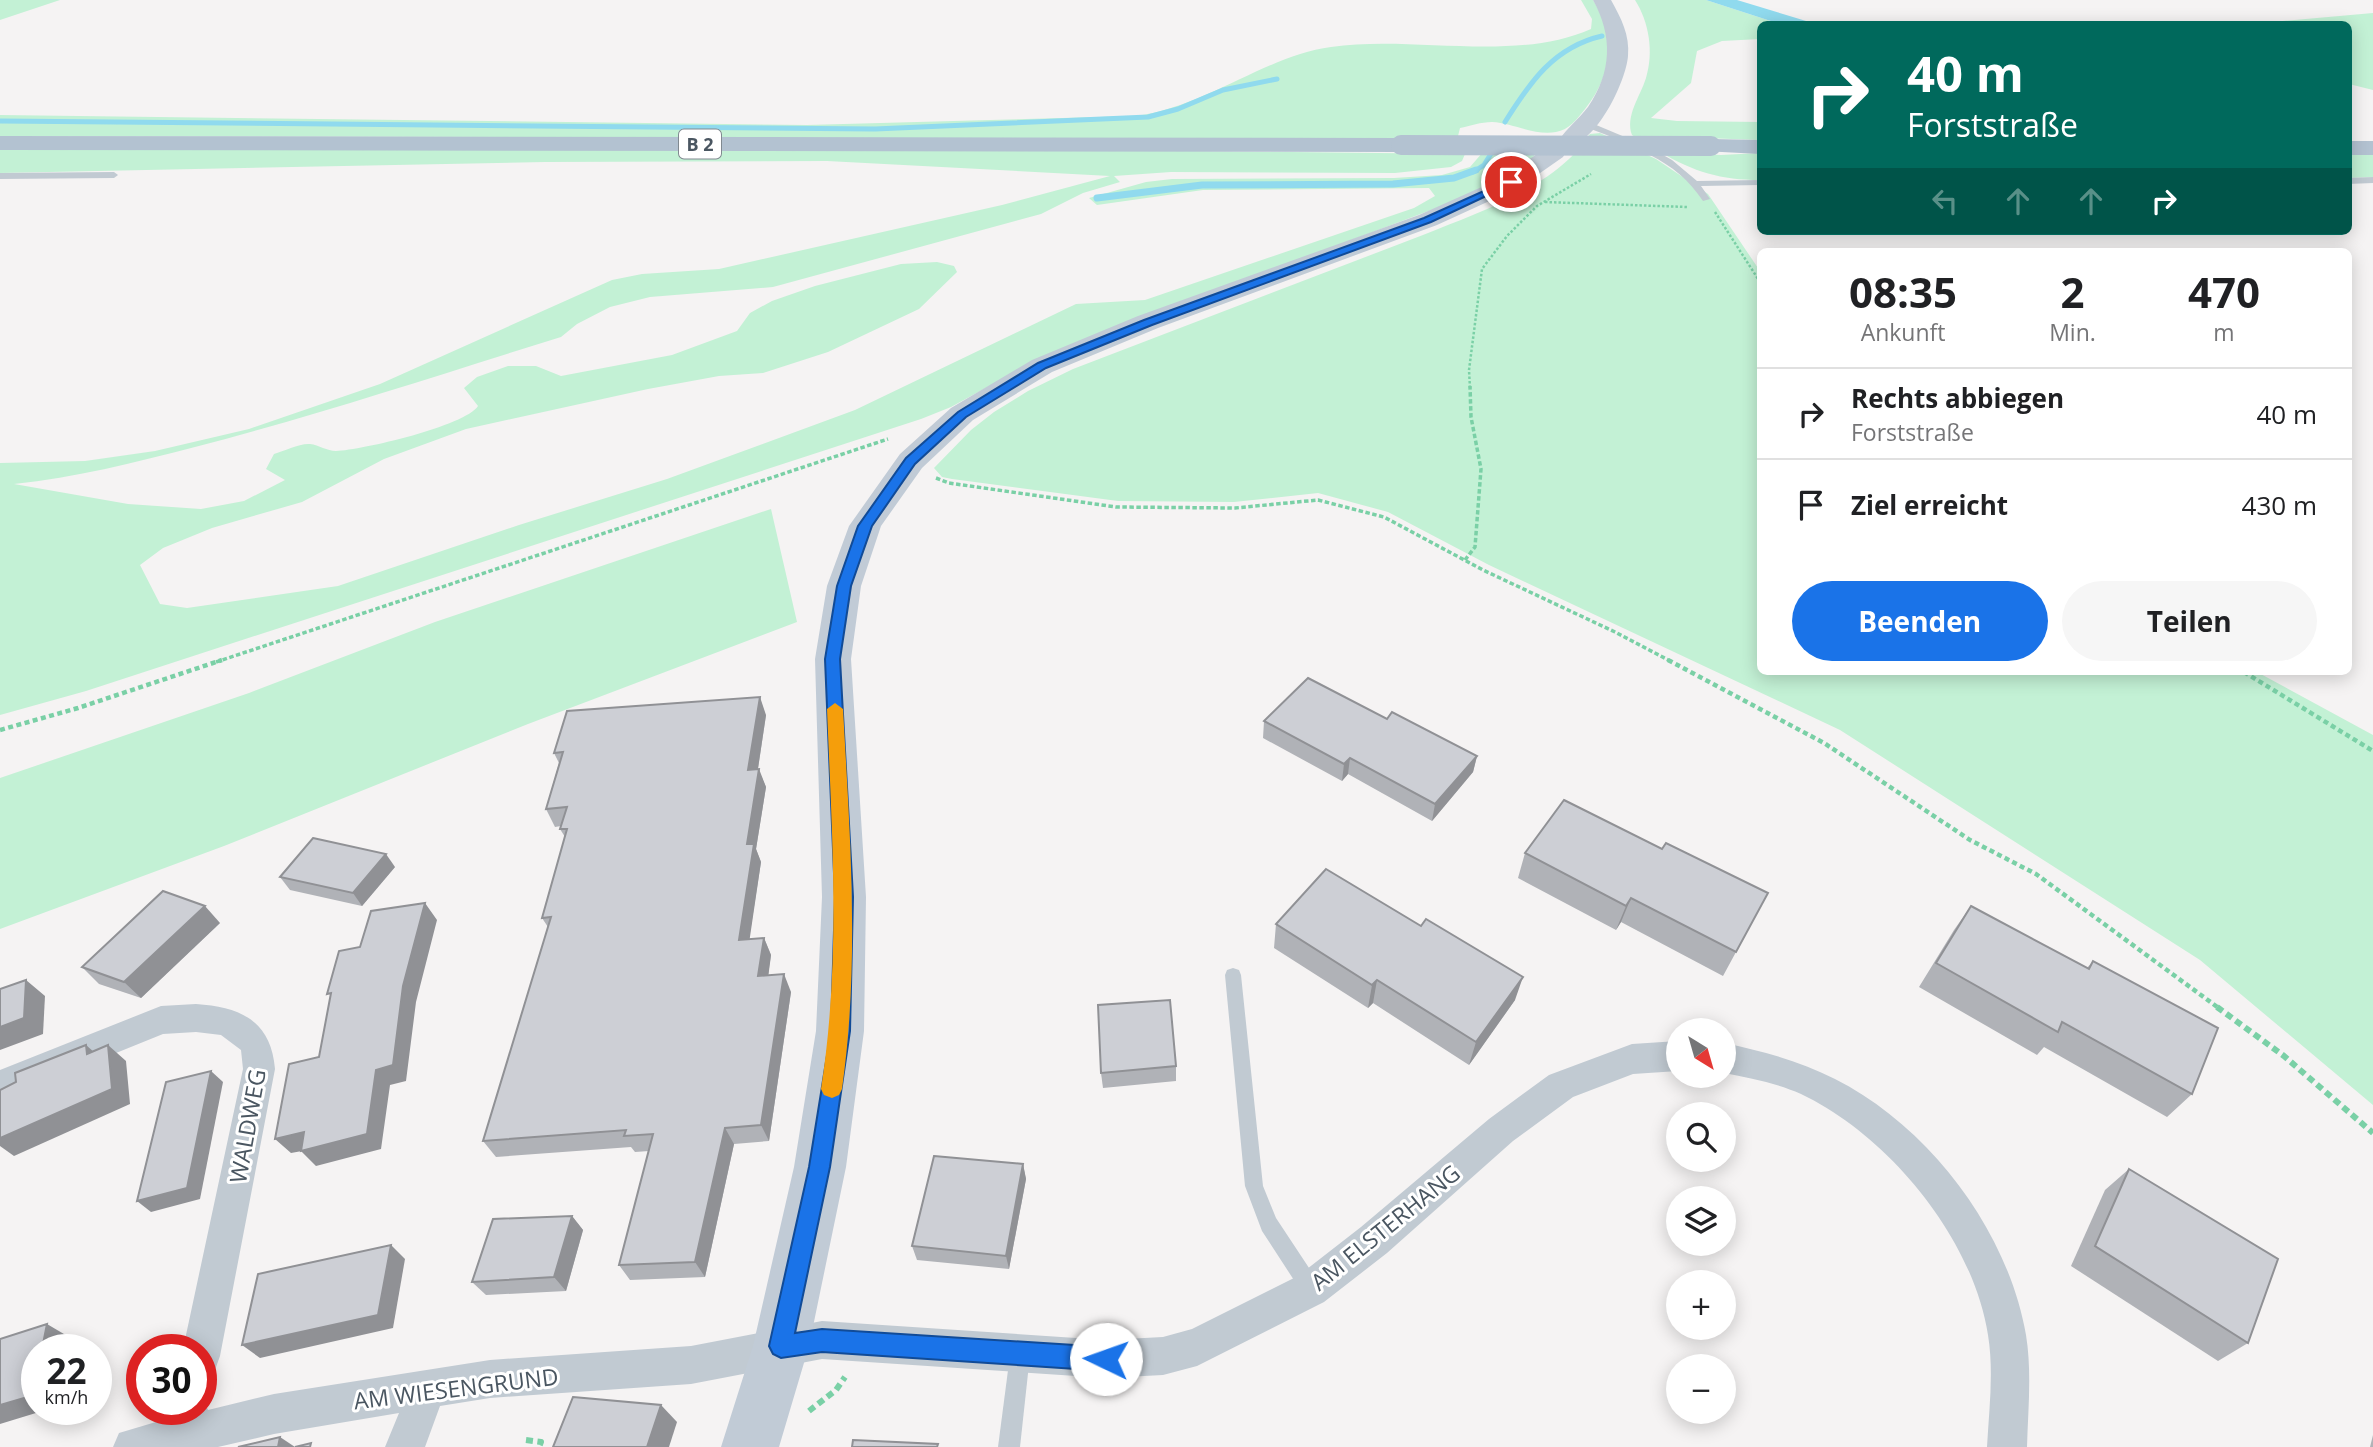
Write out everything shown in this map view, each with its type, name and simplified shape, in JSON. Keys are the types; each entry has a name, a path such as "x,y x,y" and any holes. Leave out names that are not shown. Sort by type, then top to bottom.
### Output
{"main road":[{"name":"B 2","path":"0,143 1757,146"},
{"path":"2352,148 2373,148"}],"street":[{"path":"750,1447 781,1346 820,1167 840,1031 844,897 833,659 844,586 865,526 903,449 1042,366 1148,322 1428,220 1511,182 1562,146 1586,124 1609,94 1618,61 1614,24 1602,0"},
{"name":"WALDWEG","path":"0,1085 161,1020 189,1016 216,1021 234,1025 252,1039 258,1052 259,1069 205,1334"},
{"name":"AM ELSTERHANG","path":"781,1346 822,1340 1106,1359 1163,1356 1197,1348 1311,1289 1374,1240 1501,1130 1560,1086 1632,1059 1666,1057"},
{"path":"1736,1060 1798,1077 1838,1097 1875,1124 1936,1184 1965,1228 1997,1296 2007,1334 2010,1371 2007,1447"},
{"name":"AM WIESENGRUND","path":"217,1418 274,1414 489,1379 691,1365 781,1346"},
{"path":"405,1447 418,1418 424,1389"},
{"name":"AM WIESENGRUND","path":"133,1447 177,1425"}],"lane":[{"path":"1586,124 1628,140"},
{"path":"1653,153 1682,170 1697,183 1706,199"},
{"path":"0,176 114,175"},
{"path":"2352,181 2373,180"},
{"path":"1697,183 1757,183"},
{"path":"1233,975 1254,1186 1269,1224 1311,1289"},
{"path":"1009,1447 1020,1355"}],"path":[{"path":"1465,560 1475,547 1481,469 1471,417 1469,370 1482,270 1507,236 1544,202 1598,170"},
{"path":"1706,199 1757,277"},
{"path":"1544,202 1630,203 1713,209"},
{"path":"0,730 78,708 903,449 933,477 949,482 1116,507 1235,508 1318,500 1384,517 1465,560 1615,632 1824,744 1970,840 2036,874 2284,1056 2373,1133"},
{"path":"2249,675 2373,751"},
{"path":"800,1420 836,1390 868,1342"},
{"path":"526,1440 541,1442 539,1447"}],"green space":[{"path":"0,0 60,0 0,20"},
{"path":"1581,0 1593,0 1606,28 1606,70 1594,96 1576,120 1565,129 1548,133 1492,122 1460,128 1458,136 1392,139 0,136 0,115 807,125 1136,116 1187,103 1283,60 1331,47 1363,44 1497,46 1561,39 1591,29 1592,19"},
{"path":"1635,0 1706,0 1771,21 1757,21 1757,39 1722,41 1697,51 1691,83 1651,118 1757,122 1757,140 1640,140 1632,135 1630,121 1646,78 1650,58 1647,27"},
{"path":"2373,13 2373,90 2352,85 2352,21 2283,21"},
{"path":"1600,133 1656,159 1708,194 1757,267 1757,675 2263,675 2373,735 2373,1105 2200,960 1840,730 1489,565 1388,512 1318,493 1234,502 1118,501 952,479 942,477 934,468 971,430 1028,391 1073,369 1480,212 1518,194 1553,172 1572,156 1590,134"},
{"path":"0,149 1465,154 1462,161 1451,167 1395,173 1171,172 1114,176 1120,182 1083,193 1041,214 773,287 650,297 610,307 577,324 561,337 333,408 128,464 14,484 128,504 201,509 244,501 285,480 266,469 274,454 306,444 333,451 349,450 434,429 469,414 478,406 464,388 477,377 508,366 536,366 561,376 672,355 737,331 750,313 772,301 815,286 901,264 937,262 954,266 957,272 919,309 828,352 763,373 719,376 648,389 466,429 384,459 302,502 212,528 163,548 140,565 160,604 187,608 338,586 667,479 855,410 1076,304 1145,300 1414,208 1435,196 1429,188 1203,190 1097,205 1089,198 1146,182 1172,179 1394,178 1442,175 1470,167 1483,152 1536,152 1533,158 1489,184 1447,204 1046,355 951,407 921,419 86,691 0,715 0,463 85,461 155,451 249,429 380,384 612,280 642,274 719,269 1002,205 1110,176 827,161 545,162 0,173"},
{"path":"1660,152 1721,155 1757,153 1757,180 1708,174"},
{"path":"2352,154 2373,154 2373,177 2352,178"},
{"path":"771,509 797,622 528,724 224,846 0,929 0,778 249,693 435,622"}],"water":[{"path":"1706,0 1737,0 1806,21 1771,21"}],"building":[{"path":"1308,678 1387,719 1392,712 1477,756 1435,804 1350,758 1344,764 1264,721"},
{"path":"760,697 748,770 759,769 747,844 754,844 739,940 764,938 758,976 784,974 761,1125 725,1128 695,1262 619,1265 653,1134 624,1136 626,1130 483,1141 551,917 542,918 567,829 560,829 567,807 546,809 563,752 554,753 567,711"},
{"path":"1564,800 1662,849 1666,843 1768,893 1736,952 1631,898 1626,906 1525,853"},
{"path":"313,838 386,854 353,893 280,877"},
{"path":"1326,869 1421,926 1426,919 1523,977 1476,1042 1377,980 1372,985 1276,924"},
{"path":"163,891 205,906 124,982 82,967"},
{"path":"425,903 403,986 393,1065 376,1070 367,1134 301,1151 304,1132 275,1139 289,1064 319,1057 331,993 327,994 339,951 360,947 371,911"},
{"path":"1971,906 2089,969 2093,961 2218,1028 2192,1094 2062,1022 2058,1032 1936,963"},
{"path":"26,980 24,1018 0,1027 0,989"},
{"path":"1170,1000 1176,1066 1101,1073 1098,1005"},
{"path":"86,1045 87,1054 108,1045 112,1089 0,1138 0,1090 16,1082 15,1073"},
{"path":"211,1071 187,1188 137,1201 166,1082"},
{"path":"934,1156 1023,1164 1006,1256 912,1246"},
{"path":"2129,1169 2278,1259 2248,1343 2095,1246"},
{"path":"572,1216 554,1277 472,1282 493,1219"},
{"path":"391,1245 378,1315 242,1345 258,1274"},
{"path":"47,1324 45,1334 21,1334 21,1399 0,1405 0,1339"},
{"path":"573,1397 661,1405 647,1447 553,1447"},
{"path":"280,1437 278,1447 238,1447"},
{"path":"853,1440 938,1444 937,1447 852,1447"}],"waterway":[{"path":"1505,122 1534,80 1557,57 1570,48 1602,36"},
{"path":"0,121 875,129 1148,117 1178,109 1223,90 1277,79"},
{"path":"1473,172 1484,165 1492,152"},
{"path":"1097,198 1202,185 1393,184 1454,178 1476,170"}],"slow traffic":[{"path":"832,1089 840,1031 844,945 835,709"}],"route":[{"path":"1106,1359 822,1340 781,1346 820,1167 840,1031 844,897 833,659 844,586 865,526 911,461 962,414 1000,389 1042,366 1148,322 1428,220 1511,182"}]}
